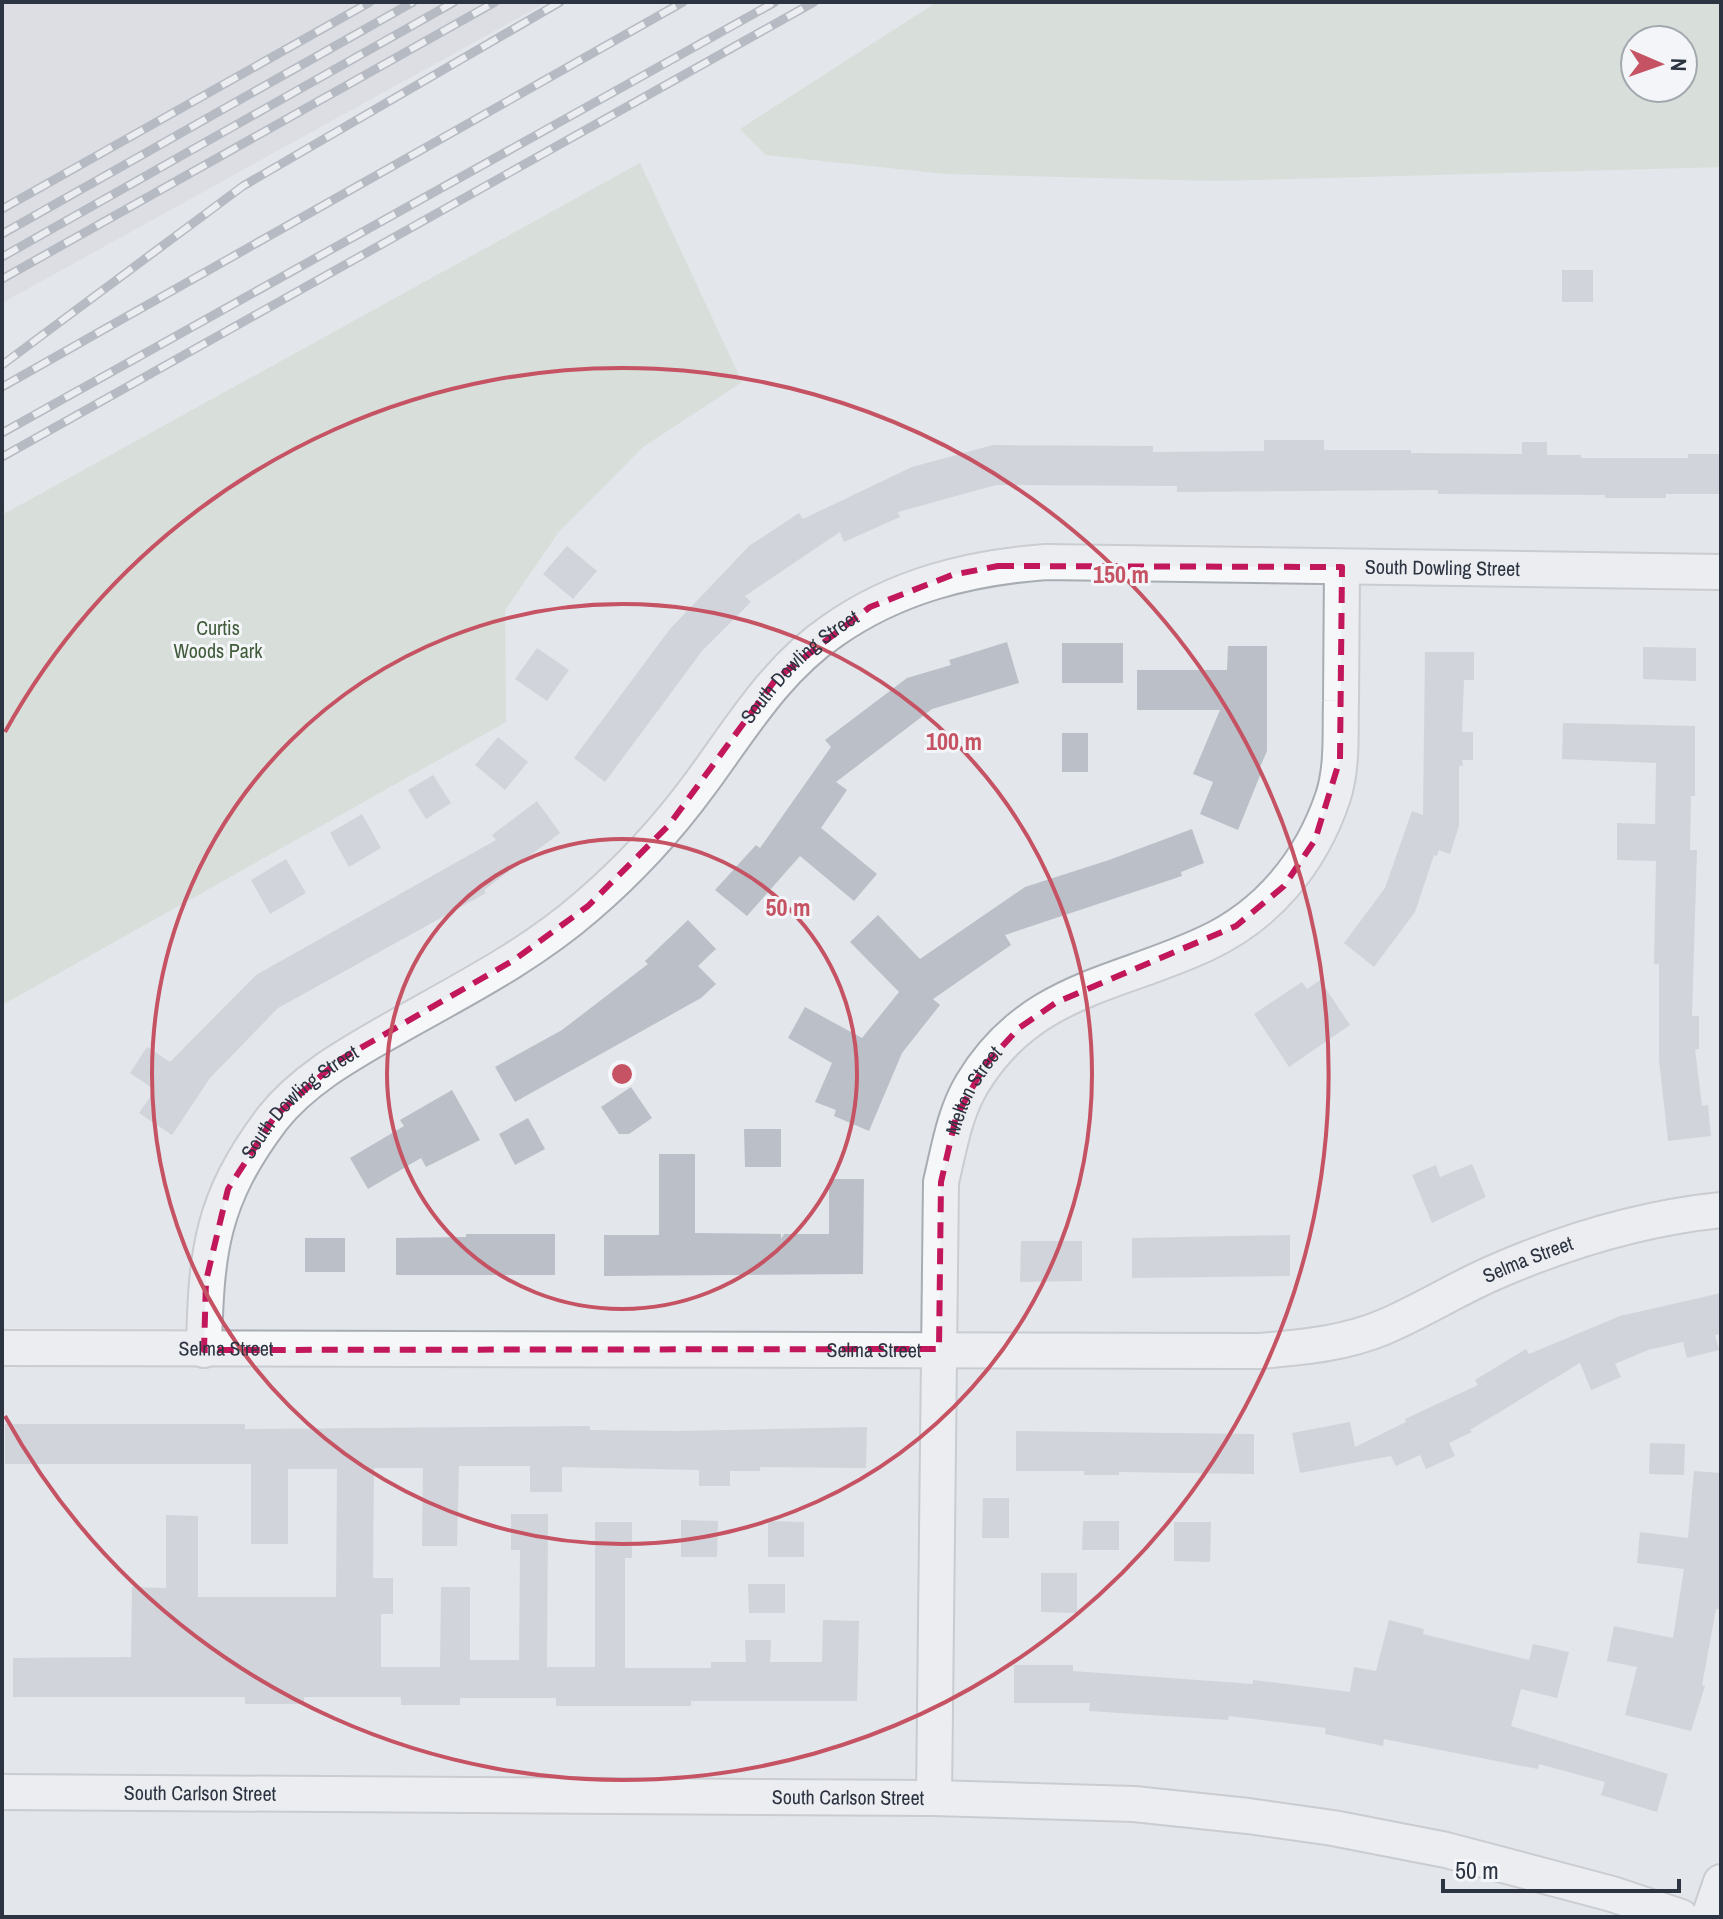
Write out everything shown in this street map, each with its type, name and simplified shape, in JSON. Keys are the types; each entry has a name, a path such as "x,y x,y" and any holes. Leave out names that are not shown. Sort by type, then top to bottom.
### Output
{"street":[{"name":"South Dowling Street","path":"204,1350 206,1281 218,1219 242,1160 275,1116 304,1086 338,1061 514,960 588,906 669,825 776,679 831,631 870,607 908,589 952,575 998,566 1046,562 1721,572"},
{"name":"Melton Street","path":"934,1798 941,1182 956,1117 970,1086 1019,1028 1057,1002 1082,990 1205,944 1236,926 1261,908 1301,864 1315,840 1333,795 1340,759 1342,567"},
{"name":"Selma Street","path":"2,1348 1260,1351 1317,1346 1383,1327 1493,1273 1577,1241 1669,1215 1721,1210"},
{"name":"South Carlson Street","path":"2,1792 934,1798 1134,1804 1333,1828 1446,1850 1612,1894 1681,1917"},
{"path":"1709,1917 1721,1882"}],"highlighted area":[{"path":"998,566 1342,567 1340,759 1315,840 1284,886 1236,926 1057,1002 1019,1028 985,1065 956,1117 941,1182 939,1349 204,1350 206,1281 228,1189 275,1116 338,1061 514,960 588,906 669,825 776,679 870,607 952,575"}],"shaded area":[{"path":"2,2 547,2 2,303"}],"green space":[{"path":"937,2 1721,2 1721,167 1215,181 946,174 766,155 740,129"},
{"name":"Curtis Woods Park","path":"640,163 742,382 643,447 558,533 505,610 506,722 2,1005 2,515"}],"building":[{"path":"1562,270 1593,270 1593,302 1562,302"},
{"path":"1264,440 1324,440 1324,450 1411,450 1411,453 1522,454 1522,442 1547,442 1547,455 1581,455 1581,458 1688,458 1688,454 1721,454 1721,494 1605,498 1605,495 1438,494 1438,490 1177,492 1177,486 996,485 898,512 900,517 844,542 840,532 745,596 751,602 702,651 605,782 574,758 670,629 749,546 799,513 803,519 912,467 993,445 1153,446 1153,452 1264,451"},
{"path":"567,546 597,571 573,599 543,574"},
{"path":"1007,642 1019,683 932,709 836,782 847,790 821,828 877,874 854,901 800,856 747,916 715,890 756,845 760,848 831,747 825,740 907,678 951,665 949,660"},
{"path":"1062,643 1123,643 1123,683 1062,683"},
{"path":"1228,646 1267,646 1267,751 1238,830 1200,814 1213,782 1193,774 1220,710 1137,710 1137,670 1227,670"},
{"path":"1643,647 1696,648 1696,681 1643,679"},
{"path":"537,648 569,670 547,701 515,679"},
{"path":"1425,652 1474,652 1474,680 1464,680 1462,732 1473,732 1473,760 1462,760 1463,766 1459,766 1459,826 1450,854 1439,850 1437,856 1434,855 1415,912 1374,967 1344,943 1385,888 1412,811 1423,815"},
{"path":"1563,723 1695,726 1695,796 1691,796 1690,850 1697,850 1692,1016 1699,1016 1699,1049 1695,1049 1702,1106 1708,1105 1711,1136 1668,1141 1659,1060 1659,964 1654,964 1656,861 1617,860 1617,823 1655,824 1656,763 1562,759"},
{"path":"1062,733 1088,733 1088,772 1062,772"},
{"path":"498,737 528,762 505,790 475,765"},
{"path":"433,775 451,803 426,819 408,790"},
{"path":"537,801 560,833 484,890 486,893 278,1008 210,1078 172,1135 139,1113 155,1090 130,1073 147,1047 170,1062 256,975 496,840 492,835"},
{"path":"362,814 381,848 349,867 330,833"},
{"path":"1192,829 1204,863 1181,872 1182,876 1005,935 1011,945 933,999 940,1005 902,1053 869,1131 834,1116 836,1110 815,1102 832,1063 788,1038 805,1007 862,1038 899,992 850,942 878,915 920,959 1025,887"},
{"path":"286,859 306,893 270,914 251,880"},
{"path":"688,920 716,949 698,966 716,984 701,998 515,1102 495,1067 562,1030 648,964 645,961"},
{"path":"1320,980 1350,1025 1289,1067 1254,1014 1302,982 1307,989"},
{"path":"631,1087 652,1118 629,1134 619,1134 601,1107"},
{"path":"452,1090 480,1140 426,1167 421,1158 368,1189 350,1158 404,1126 400,1120"},
{"path":"528,1118 545,1149 515,1165 499,1134"},
{"path":"744,1129 781,1129 781,1167 745,1167"},
{"path":"659,1154 695,1154 695,1233 781,1234 781,1239 784,1234 829,1234 829,1179 864,1179 863,1274 604,1276 604,1235 659,1235"},
{"path":"1472,1164 1486,1197 1432,1223 1412,1175 1436,1165 1440,1177"},
{"path":"466,1234 555,1234 555,1275 396,1275 396,1238 466,1237"},
{"path":"1290,1235 1290,1276 1132,1278 1132,1238"},
{"path":"305,1238 345,1238 345,1272 305,1272"},
{"path":"1021,1241 1082,1241 1082,1281 1020,1282"},
{"path":"1721,1293 1721,1334 1715,1335 1719,1350 1687,1358 1683,1342 1648,1350 1615,1364 1621,1377 1591,1390 1580,1363 1470,1430 1472,1432 1449,1443 1455,1456 1426,1469 1420,1455 1396,1466 1391,1456 1300,1473 1292,1433 1350,1422 1355,1447 1406,1422 1405,1419 1478,1385 1475,1380 1526,1349 1529,1354 1620,1316"},
{"path":"5,1424 245,1424 245,1429 590,1426 590,1430 678,1431 867,1427 866,1468 760,1467 760,1471 730,1471 730,1486 699,1486 699,1470 562,1467 562,1492 530,1492 530,1466 459,1466 457,1546 422,1546 423,1468 374,1468 373,1578 393,1578 393,1614 381,1614 381,1667 440,1667 441,1587 470,1587 470,1660 519,1660 520,1550 511,1550 511,1514 548,1514 547,1667 595,1667 595,1522 632,1522 632,1558 625,1558 625,1668 711,1668 711,1662 746,1662 745,1640 771,1640 770,1662 822,1662 823,1620 859,1621 857,1701 691,1701 691,1706 556,1706 556,1698 460,1698 460,1705 401,1705 401,1697 304,1697 304,1704 245,1704 245,1697 13,1697 13,1658 131,1657 132,1587 166,1588 166,1515 198,1516 198,1597 336,1597 337,1469 288,1469 288,1544 251,1544 251,1464 5,1464"},
{"path":"1016,1431 1254,1434 1254,1474 1119,1472 1119,1475 1084,1475 1084,1471 1016,1471"},
{"path":"1650,1443 1685,1444 1684,1475 1649,1474"},
{"path":"1694,1471 1721,1473 1721,1610 1716,1609 1702,1685 1705,1686 1691,1731 1625,1715 1637,1667 1607,1661 1614,1626 1673,1638 1684,1569 1637,1563 1640,1532 1688,1538"},
{"path":"983,1498 1009,1498 1009,1538 982,1538"},
{"path":"681,1520 718,1521 717,1557 681,1557"},
{"path":"768,1521 804,1522 804,1557 768,1557"},
{"path":"1083,1521 1119,1521 1119,1550 1082,1550"},
{"path":"1174,1522 1211,1522 1210,1562 1174,1561"},
{"path":"1041,1573 1077,1573 1077,1613 1041,1612"},
{"path":"748,1584 785,1584 785,1613 749,1613"},
{"path":"1389,1620 1424,1629 1423,1634 1529,1660 1533,1644 1569,1652 1557,1698 1521,1689 1511,1726 1668,1774 1657,1812 1601,1795 1605,1782 1539,1764 1538,1769 1384,1739 1383,1746 1325,1734 1326,1728 1229,1716 1228,1720 1089,1711 1090,1703 1014,1703 1014,1665 1073,1665 1073,1671 1253,1684 1253,1680 1350,1692 1354,1667 1376,1671"}],"railway":[{"path":"2,209 370,2"},
{"path":"2,234 413,2"},
{"path":"2,257 454,2"},
{"path":"2,279 495,2"},
{"path":"2,365 243,186 560,2"},
{"path":"2,387 683,2"},
{"path":"2,433 775,2"},
{"path":"2,457 814,2"}]}
